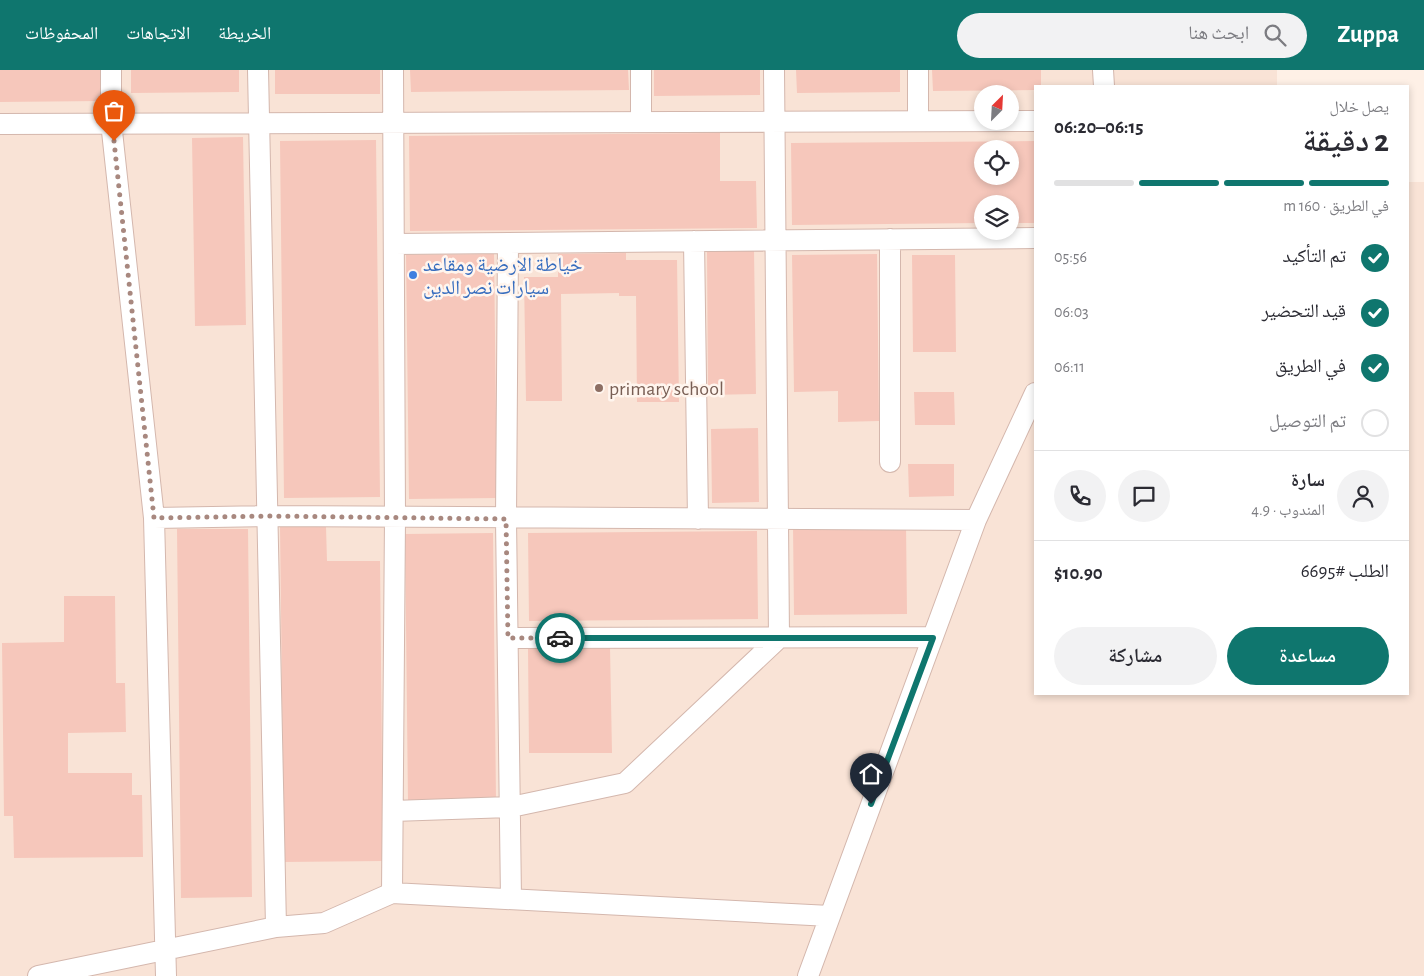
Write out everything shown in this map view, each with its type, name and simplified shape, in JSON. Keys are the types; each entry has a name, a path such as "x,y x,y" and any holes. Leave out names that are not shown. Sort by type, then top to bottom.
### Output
{"street":[{"path":"112,70 111,122 154,518 166,976"},
{"path":"258,70 276,927"},
{"path":"392,893 395,518 393,70"},
{"path":"640,70 641,121"},
{"path":"393,811 511,807 625,782 779,638 774,70"},
{"path":"918,70 918,121"},
{"path":"1103,70 1104,85"},
{"path":"0,124 394,121 1034,121"},
{"path":"890,238 890,462"},
{"path":"394,244 1034,238"},
{"path":"694,241 698,519"},
{"path":"508,244 506,519 511,899"},
{"path":"808,976 976,520 1034,395"},
{"path":"154,518 268,516 506,519 976,520"},
{"path":"508,638 933,638"},
{"path":"38,976 164,952 276,927 324,922 392,893 830,916"}],"shaded area":[{"path":"0,70 1277,70 1277,85 1034,85 1034,695 1409,695 1409,182 1424,182 1424,976 0,976"}],"building":[{"path":"0,70 101,70 101,101 0,102"},
{"path":"131,70 239,70 239,92 131,93"},
{"path":"275,70 380,70 380,94 275,94"},
{"path":"410,70 628,70 629,90 411,92"},
{"path":"654,70 760,70 760,95 654,96"},
{"path":"796,70 900,70 900,92 797,93"},
{"path":"932,70 1041,70 1041,85 1034,85 1034,90 1019,90 1019,85 974,85 974,91 933,91"},
{"path":"720,133 720,181 756,181 757,228 410,231 409,136"},
{"path":"243,137 246,325 195,326 192,138"},
{"path":"376,140 380,497 284,498 280,141"},
{"path":"1019,141 1034,141 1034,223 1019,223 1019,195 974,195 974,223 792,225 791,143 974,142 974,185 1019,185"},
{"path":"754,249 756,394 708,395 707,250"},
{"path":"626,253 626,260 677,260 679,402 637,402 636,296 619,296 619,293 561,294 562,401 526,401 524,277 558,277 558,254"},
{"path":"494,254 497,498 409,499 406,255"},
{"path":"877,254 879,421 838,422 838,391 794,392 792,255"},
{"path":"912,255 955,255 956,352 913,352"},
{"path":"914,392 954,392 955,425 915,425"},
{"path":"758,428 759,502 712,503 711,429"},
{"path":"908,464 954,464 954,496 909,497"},
{"path":"906,524 907,614 794,615 793,525"},
{"path":"280,527 326,527 327,561 380,561 383,861 284,862"},
{"path":"177,529 248,529 252,897 181,898"},
{"path":"757,531 758,619 529,621 528,533"},
{"path":"493,533 496,800 408,801 405,534"},
{"path":"64,596 115,596 116,683 125,683 126,732 68,733 68,773 132,773 132,795 142,795 143,857 14,858 13,816 4,816 2,643 64,642"},
{"path":"610,647 612,753 529,753 528,648"}],"way so far":[{"path":"114,141 154,518 268,516 506,519 508,638 560,638"}],"place":[{"name":"خياطة الارضية ومقاعد سيارات نصر الدين","path":"413,275"},
{"name":"primary school","path":"599,388"}],"route":[{"path":"560,638 933,638 871,804"}]}
